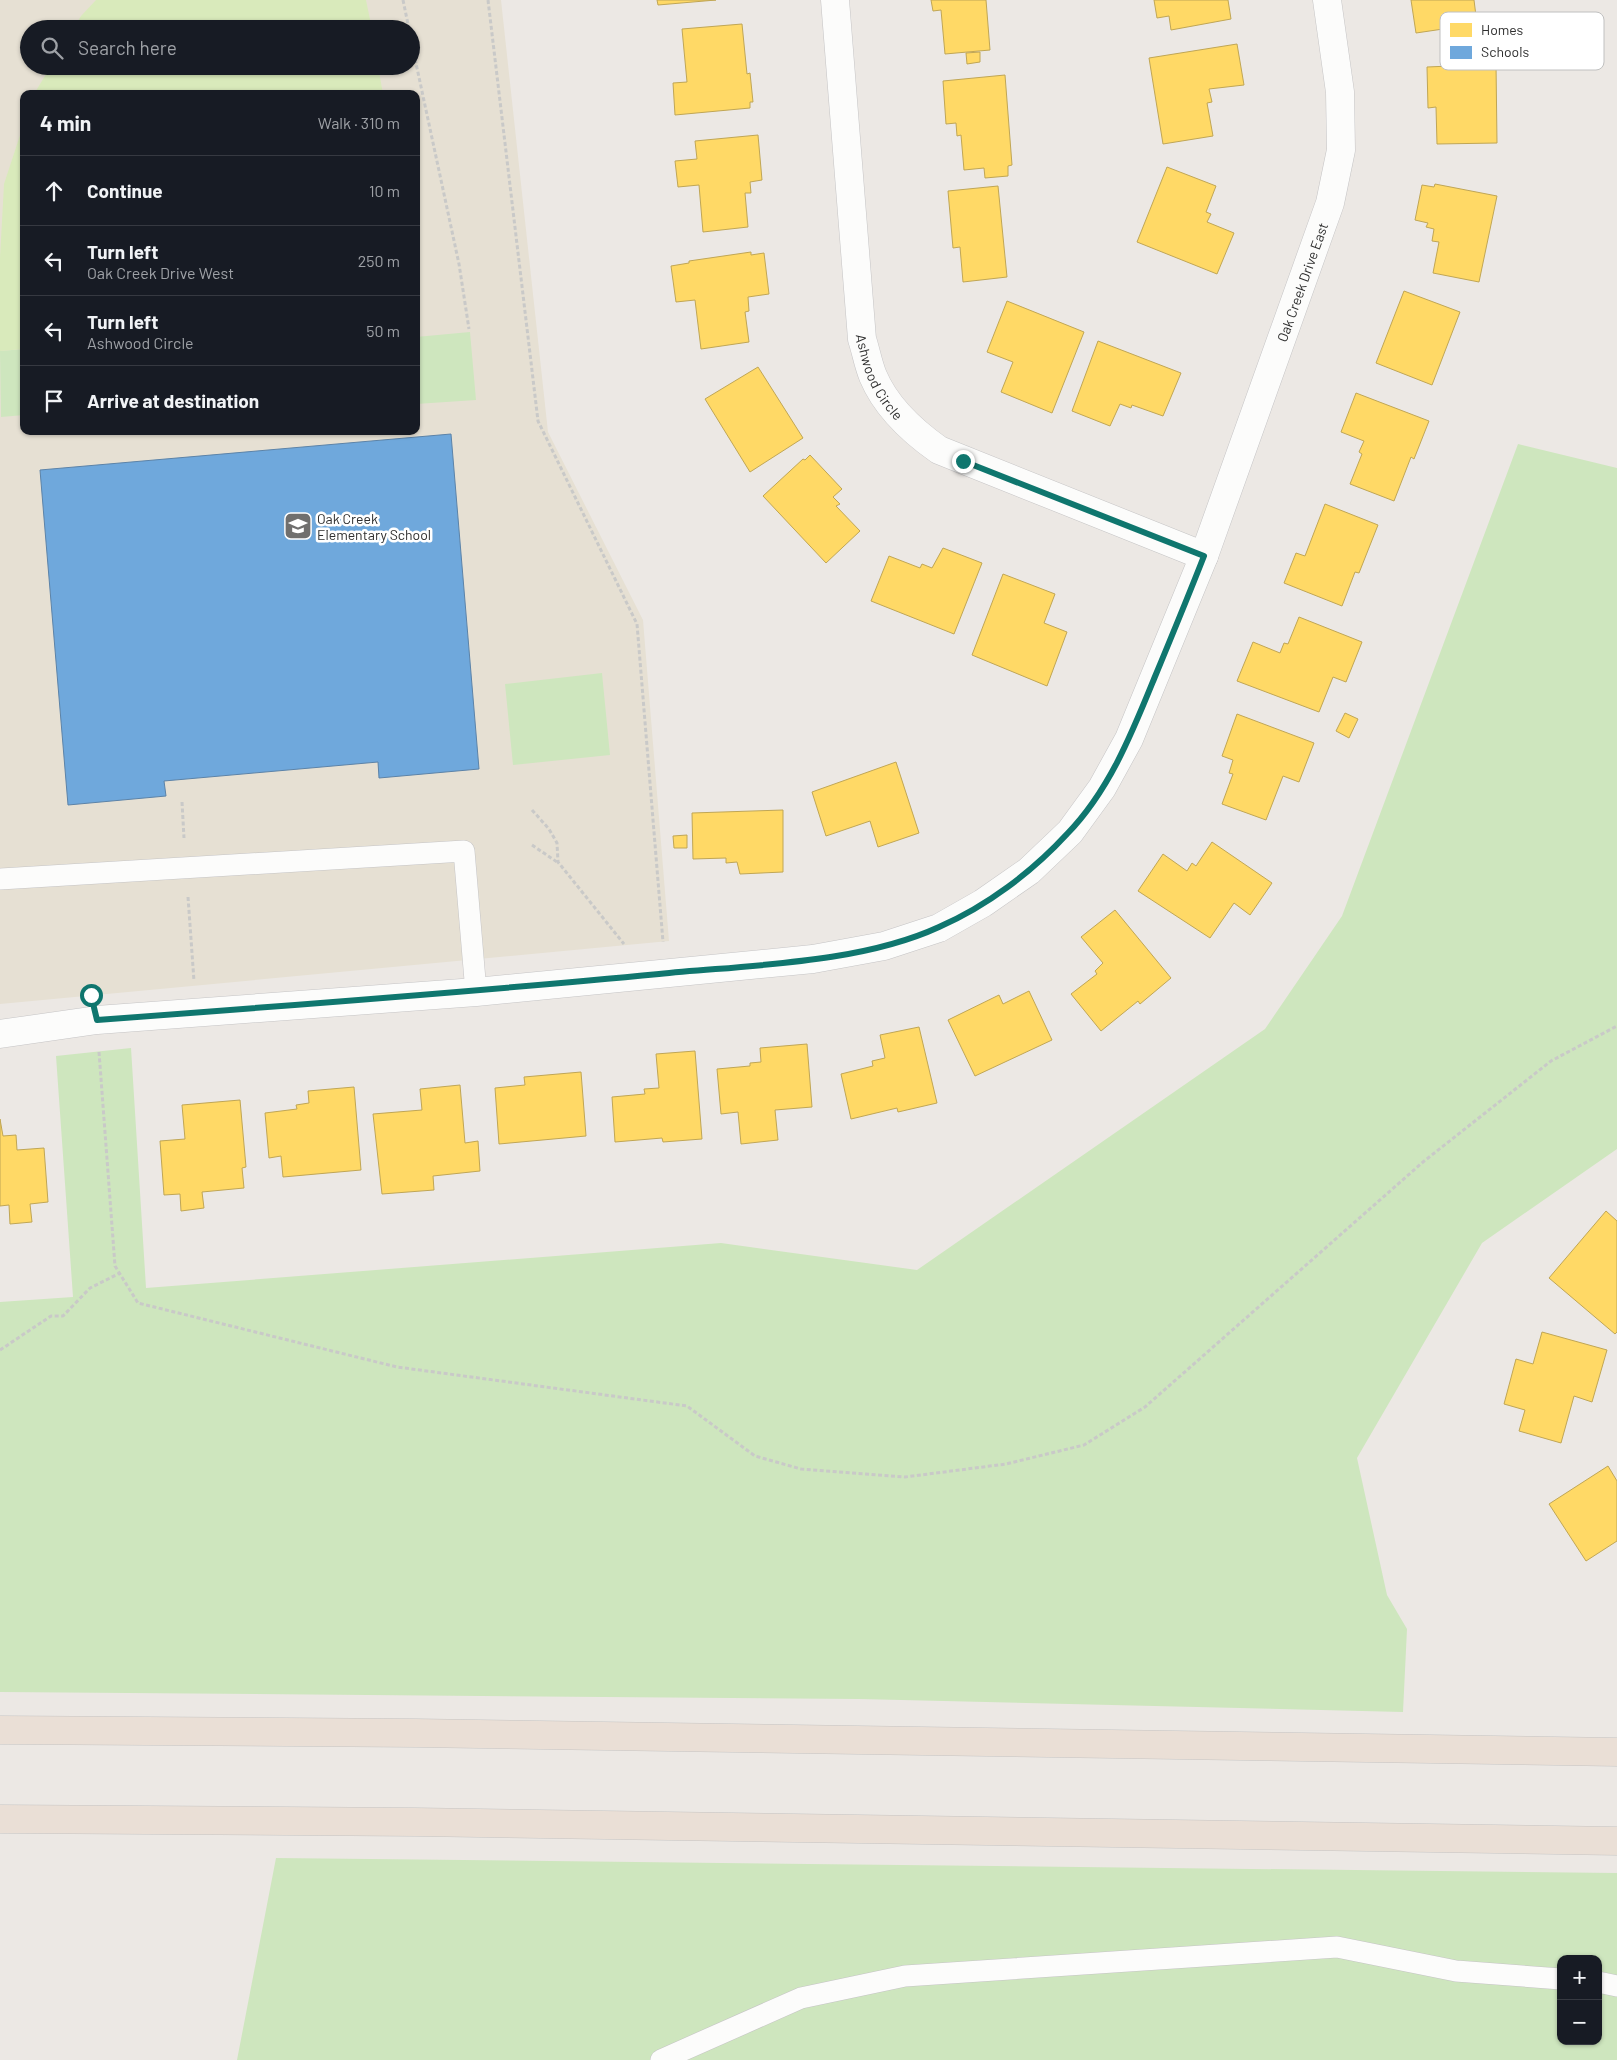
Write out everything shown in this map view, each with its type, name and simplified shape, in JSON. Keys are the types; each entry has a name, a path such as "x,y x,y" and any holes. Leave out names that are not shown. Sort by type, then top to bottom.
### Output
{"highway":[{"path":"0,1730 436,1733 1617,1752"},
{"path":"0,1819 425,1822 1617,1841"}],"street":[{"name":"Ashwood Circle","path":"835,0 862,339 873,376 890,405 914,433 939,450 1204,556"},
{"name":"Oak Creek Drive East","path":"0,1034 97,1020 476,992 813,959 893,943 939,928 983,903 1029,871 1070,832 1102,788 1130,739 1204,556 1330,203 1341,150 1340,92 1327,0"}],"lane":[{"path":"0,879 464,852 476,992"},
{"path":"661,2060 801,1998 905,1976 1337,1947 1456,1971 1557,1979"},
{"path":"1602,1983 1617,1986"}],"path":[{"path":"403,0 407,20"},
{"path":"488,0 538,421 637,624 664,942"},
{"path":"418,75 459,264 469,329"},
{"path":"532,810 549,829 557,842 558,862"},
{"path":"532,846 558,862 625,944"},
{"path":"97,1020 115,1266 138,1303 397,1367 688,1406 755,1456 801,1470 905,1477 1006,1464 1084,1445 1145,1407 1423,1162 1551,1061 1617,1026"},
{"path":"0,1350 51,1316 63,1316 90,1288 120,1273"}],"shaded area":[{"name":"Oak Creek Elementary School","path":"0,0 501,0 548,432 643,620 669,941 0,1004"}],"green space":[{"path":"96,0 366,0 370,20 79,20"},
{"path":"46,75 380,75 382,90 36,90"},
{"path":"20,135 20,349 0,351 0,258 4,184"},
{"path":"470,332 476,400 420,404 420,337"},
{"path":"20,349 20,415 1,417 0,351"},
{"path":"1518,444 1617,468 1617,1149 1482,1243 1357,1458 1387,1595 1407,1629 1403,1712 859,1699 0,1692 0,1302 73,1297 56,1056 131,1048 146,1288 721,1243 917,1270 1265,1029 1342,916"},
{"path":"602,673 610,755 513,765 505,684"},
{"path":"276,1858 1617,1873 1617,2060 237,2060"}],"building: Homes":[{"path":"657,0 716,0 658,5"},
{"path":"931,0 986,0 990,50 945,54 941,10 933,11"},
{"path":"1154,0 1228,0 1231,19 1171,30 1169,16 1157,18"},
{"path":"1411,0 1474,0 1476,12 1440,12 1440,29 1416,33"},
{"path":"742,24 747,74 750,73 753,102 750,102 750,108 675,115 673,83 687,82 682,29"},
{"path":"1237,44 1244,85 1209,89 1212,102 1207,103 1213,136 1163,144 1149,58"},
{"path":"980,52 980,62 967,64 966,53"},
{"path":"1440,66 1440,70 1496,70 1497,143 1437,144 1436,107 1428,108 1427,67"},
{"path":"1005,75 1012,165 1008,166 1008,176 985,178 984,168 964,170 961,135 957,136 956,123 946,124 943,81"},
{"path":"758,135 762,180 750,182 751,193 745,193 748,227 703,232 699,185 678,187 675,161 697,159 695,141"},
{"path":"1167,167 1216,186 1206,212 1211,214 1207,222 1234,233 1217,274 1137,242"},
{"path":"1435,184 1497,196 1479,282 1433,273 1439,242 1432,241 1434,229 1426,227 1428,223 1415,220 1422,185 1434,187"},
{"path":"998,186 1007,277 963,282 960,247 953,248 948,191"},
{"path":"751,252 751,255 764,253 769,294 748,297 749,311 745,312 749,342 701,349 695,300 676,302 671,266 689,263 689,261"},
{"path":"1404,291 1460,312 1432,385 1376,363"},
{"path":"1007,301 1084,332 1052,413 1001,392 1013,362 987,352"},
{"path":"1098,341 1181,373 1163,416 1132,405 1131,408 1120,404 1110,426 1072,411"},
{"path":"758,367 803,438 750,472 705,399"},
{"path":"1356,393 1429,421 1414,459 1411,457 1394,501 1350,484 1362,454 1359,452 1364,441 1341,432"},
{"path":"810,455 842,489 833,497 840,504 836,506 860,531 826,563 763,496 803,459 805,460"},
{"path":"1325,504 1378,525 1359,573 1355,572 1342,606 1284,583 1296,553 1305,556"},
{"path":"943,548 982,563 954,634 871,601 889,556 920,568 922,564 932,568"},
{"path":"1003,574 1055,594 1044,623 1067,632 1047,686 972,655"},
{"path":"1299,617 1362,642 1346,682 1333,677 1319,712 1237,681 1253,642 1280,653 1284,643 1288,644"},
{"path":"1345,713 1358,719 1349,738 1336,731"},
{"path":"1237,714 1314,743 1299,782 1283,776 1266,820 1222,804 1233,774 1229,773 1233,760 1222,756"},
{"path":"896,762 919,833 878,847 870,821 826,836 812,792"},
{"path":"783,810 783,872 740,874 737,862 726,863 726,858 693,859 692,813"},
{"path":"687,835 687,848 674,848 673,836"},
{"path":"1212,842 1272,883 1250,915 1234,903 1210,938 1138,891 1163,854 1187,871 1192,863 1196,866"},
{"path":"1115,910 1171,978 1140,1004 1138,1001 1101,1031 1071,994 1097,974 1095,971 1103,963 1081,937"},
{"path":"1029,991 1052,1040 975,1076 948,1020 999,995 1003,1004"},
{"path":"919,1027 937,1103 898,1112 897,1108 851,1119 841,1074 873,1066 872,1061 885,1058 880,1035"},
{"path":"807,1044 812,1107 775,1110 778,1140 741,1144 738,1112 721,1114 717,1069 750,1066 750,1063 761,1062 760,1048"},
{"path":"695,1051 702,1139 663,1142 662,1138 615,1142 612,1097 645,1094 644,1089 659,1088 656,1054"},
{"path":"581,1072 586,1136 499,1144 495,1088 525,1085 524,1077"},
{"path":"460,1085 465,1143 478,1141 480,1171 433,1176 434,1190 382,1194 373,1114 422,1110 420,1089"},
{"path":"354,1087 361,1170 283,1177 281,1156 269,1158 265,1113 297,1109 296,1105 309,1103 308,1091"},
{"path":"240,1100 246,1167 242,1168 244,1188 202,1192 204,1208 181,1211 180,1194 164,1195 160,1141 185,1139 182,1105"},
{"path":"0,1119 3,1136 16,1135 17,1150 44,1148 48,1202 30,1204 32,1222 10,1224 9,1205 0,1206"},
{"path":"1606,1211 1617,1221 1617,1332 1615,1334 1549,1278"},
{"path":"1542,1332 1607,1350 1592,1402 1574,1396 1561,1443 1519,1431 1525,1410 1504,1404 1516,1359 1533,1364"},
{"path":"1608,1466 1617,1481 1617,1541 1586,1561 1549,1504"}],"building: Schools":[{"path":"451,434 479,769 379,778 378,762 164,781 166,796 68,805 40,470"}],"place":[{"name":"Oak Creek Elementary School","path":"298,526"}],"route":[{"path":"91,995 97,1020 476,992 813,959 884,946 939,928 983,903 1029,871 1070,832 1102,788 1130,739 1204,556 963,461"}]}
